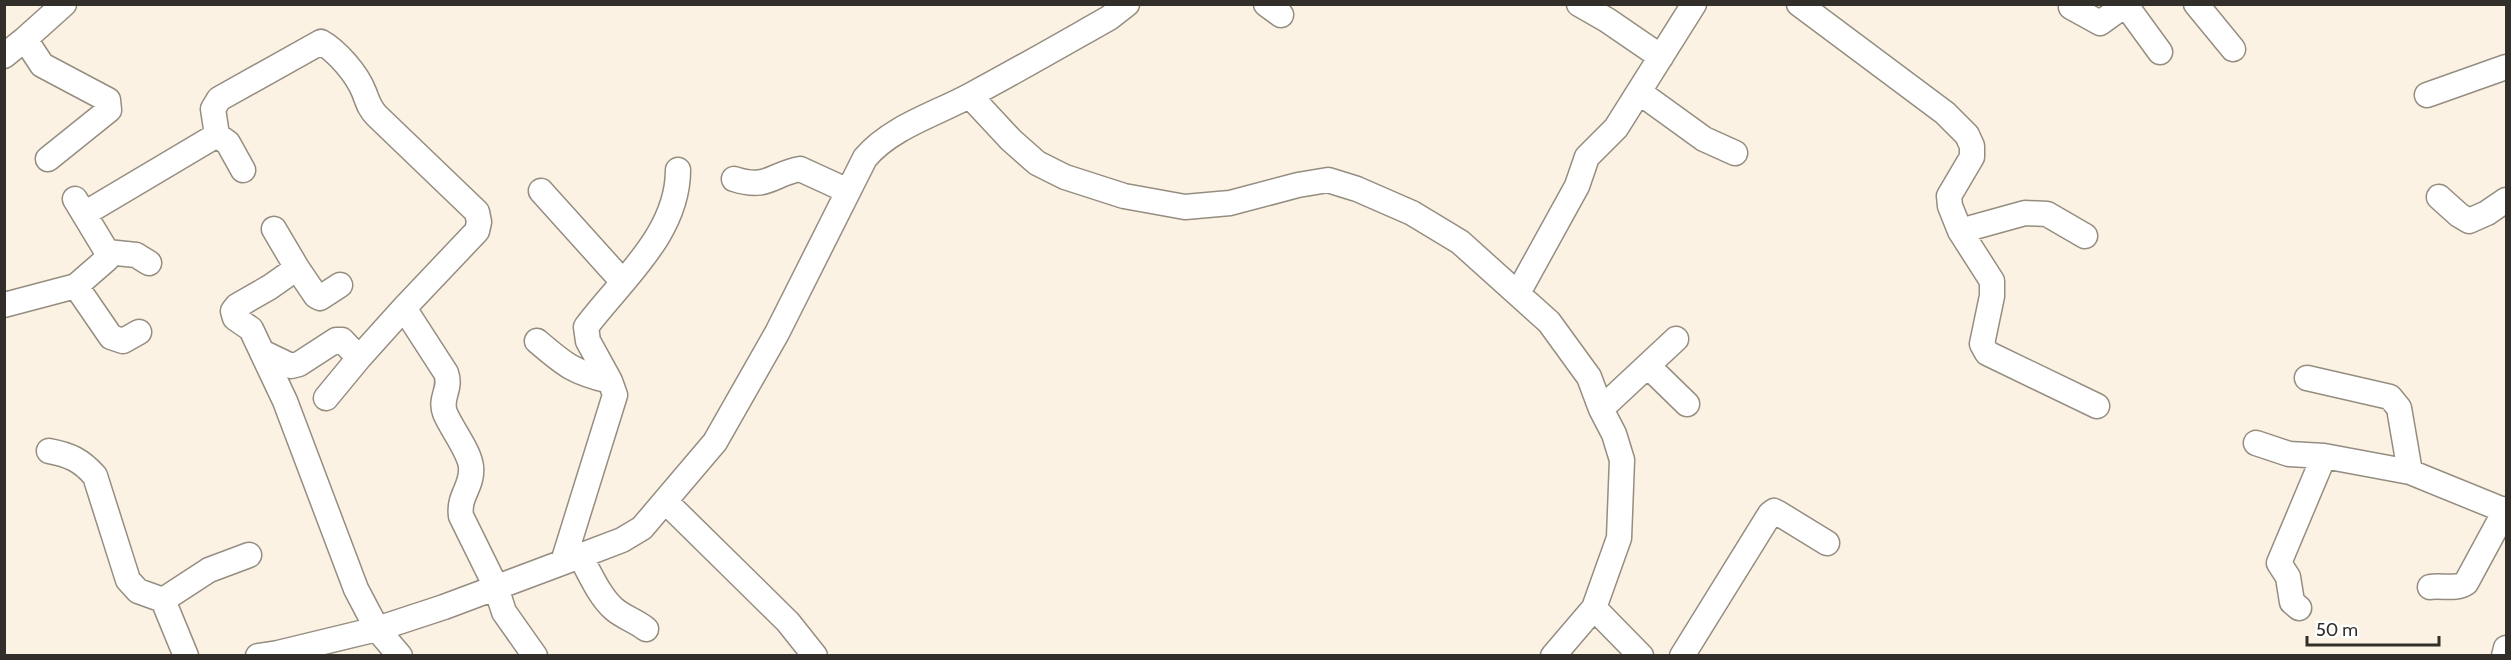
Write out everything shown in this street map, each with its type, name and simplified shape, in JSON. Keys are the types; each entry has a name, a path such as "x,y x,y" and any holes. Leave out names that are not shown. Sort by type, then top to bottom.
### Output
{"street":[{"path":"4,56 64,4"},
{"path":"258,656 329,648 622,540 642,528 715,442 777,333 865,158 876,146 889,136 970,96 1109,18 1128,4"},
{"path":"1578,4 1607,20 1661,57"},
{"path":"1518,293 1577,186 1587,158 1616,128 1694,4"},
{"path":"1799,4 1945,113 1966,135 1972,146 1972,157 1949,196 1950,206 1960,231 1992,281 1992,296 1982,344 1983,349 2097,406"},
{"path":"2196,4 2233,49"},
{"path":"2071,7 2100,23 2125,5 2160,52"},
{"path":"25,39 42,65 108,100 109,104 109,110 48,159"},
{"path":"243,170 228,143 217,135 213,109 219,99 321,42 335,49 363,90 368,106 377,116 477,212 479,222 477,231 404,308 326,398"},
{"path":"2427,95 2506,67"},
{"path":"1639,92 1704,139 1735,153"},
{"path":"970,96 1036,163 1065,177 1124,196 1185,207 1230,203 1298,185 1328,180 1357,189 1412,213 1460,242 1549,322 1589,377 1601,409 1614,434 1622,460 1618,538 1594,608 1553,656"},
{"path":"4,306 76,286 107,259 107,252 80,206 217,135"},
{"path":"734,179 763,183 801,169 848,191"},
{"path":"572,559 615,395 588,340 586,327 638,266 660,233 678,189 678,170"},
{"path":"541,191 623,282"},
{"path":"2439,197 2459,215 2469,220 2487,213 2506,200"},
{"path":"1960,231 2025,213 2047,214 2085,236"},
{"path":"274,230 316,296 320,298 340,285"},
{"path":"107,252 136,255 149,263"},
{"path":"297,268 237,306 233,311 236,318 251,329 285,401 356,589 377,629 400,656"},
{"path":"76,286 111,337 123,341 139,332"},
{"path":"404,308 446,373 449,383 442,401 444,412 471,466 470,483 459,503 461,516 496,587 504,612 535,656"},
{"path":"1601,409 1676,339"},
{"path":"262,352 291,366 336,340 342,340 359,358"},
{"path":"537,341 567,367 585,375 610,381"},
{"path":"1648,366 1687,404"},
{"path":"2307,378 2390,397 2396,402 2410,472"},
{"path":"2256,443 2289,454 2324,456 2410,472 2506,510 2466,583 2456,587 2444,585 2430,587"},
{"path":"49,451 72,455 95,476 128,579 138,591 163,600 186,656"},
{"path":"2299,608 2292,602 2288,577 2279,562 2324,456"},
{"path":"666,502 788,622 815,656"},
{"path":"1682,656 1770,514 1774,511 1779,513 1827,543"},
{"path":"163,600 209,570 249,555"},
{"path":"572,559 614,610 634,619 646,629"},
{"path":"1594,608 1641,656"},
{"path":"2504,656 2506,648"}]}
